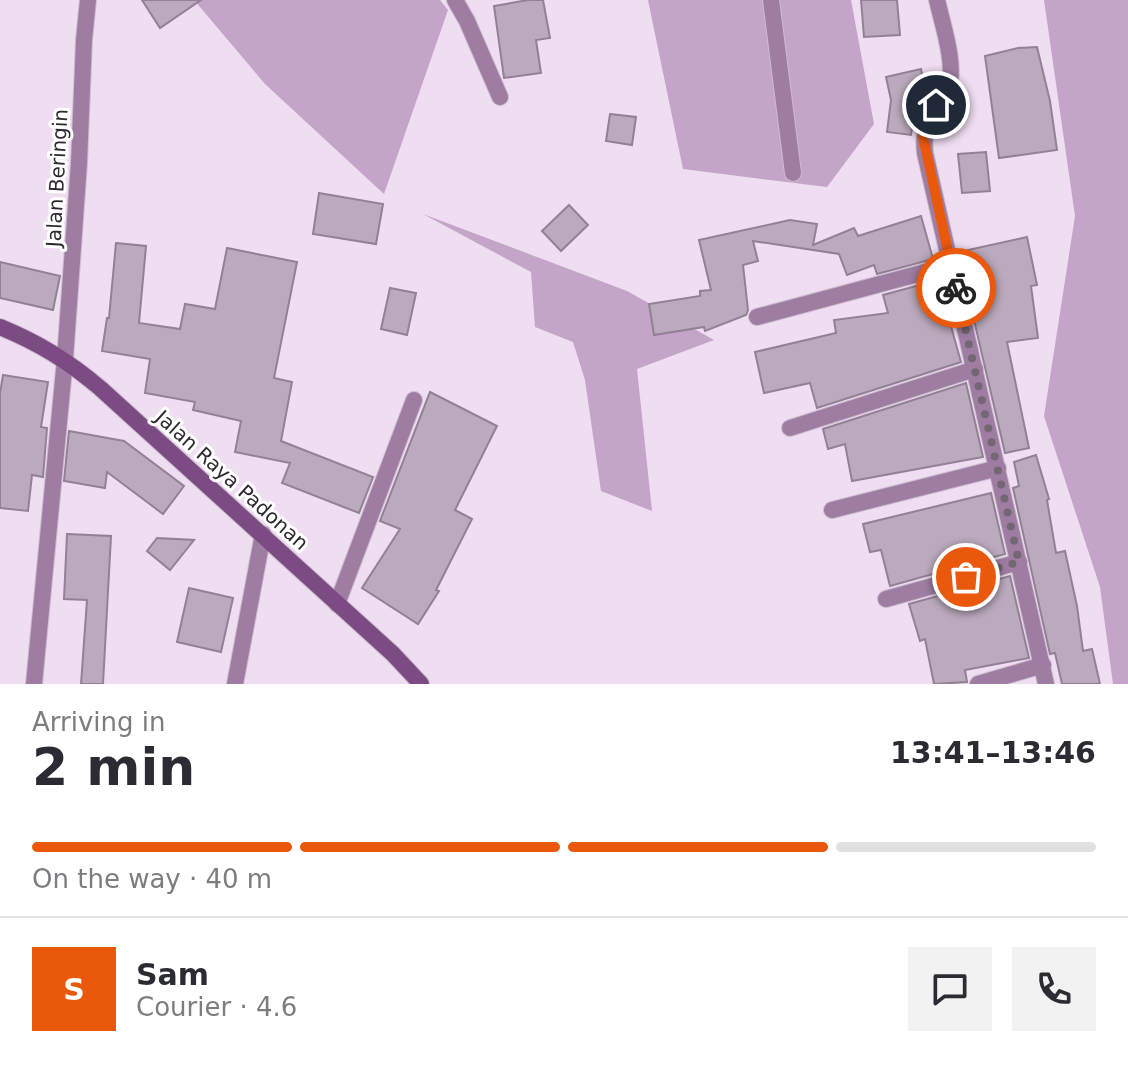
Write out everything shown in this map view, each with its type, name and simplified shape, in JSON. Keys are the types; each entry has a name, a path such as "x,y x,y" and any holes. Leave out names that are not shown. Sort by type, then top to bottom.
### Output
{"main road":[{"name":"Jalan Raya Padonan","path":"0,327 65,359 263,534 393,654 421,684"}],"street":[{"name":"Jalan Beringin","path":"34,684 65,359 88,0"},
{"path":"455,0 500,97"},
{"path":"771,0 793,173"},
{"path":"937,0 950,73 948,88 927,122 923,137 1046,684"},
{"path":"757,317 951,265"},
{"path":"790,428 975,369"},
{"path":"337,604 414,400"},
{"path":"832,510 998,468"},
{"path":"235,684 263,534"},
{"path":"886,599 1019,562"},
{"path":"978,684 1043,665"}],"shaded area":[{"path":"194,0 440,0 448,10 384,194 265,84"},
{"path":"648,0 851,0 874,124 827,187 683,169"},
{"path":"1044,0 1128,0 1128,684 1113,684 1100,587 1044,416 1075,216"},
{"path":"423,214 627,291 714,340 637,369 652,511 601,491 585,380 573,342 535,327 531,272"}],"building":[{"path":"142,0 201,0 160,28"},
{"path":"543,0 550,38 536,40 541,73 504,78 494,6"},
{"path":"861,0 897,0 900,35 864,37"},
{"path":"1037,47 1050,101 1057,150 999,158 985,56"},
{"path":"921,69 926,93 916,95 911,135 887,132 891,100 886,77"},
{"path":"610,114 636,117 632,145 606,141"},
{"path":"986,152 990,191 962,193 958,154"},
{"path":"319,193 383,204 376,244 313,234"},
{"path":"569,205 588,225 561,251 542,231"},
{"path":"921,216 933,259 877,274 874,265 847,275 839,254 753,241 758,261 743,265 746,315 705,331 704,327 654,335 649,304 700,296 700,291 711,290 699,240 790,220 817,224 813,245 854,228 858,236"},
{"path":"1027,237 1037,285 1031,286 1038,338 1007,342 1029,448 1005,453 974,320 968,250"},
{"path":"116,243 146,246 139,323 180,329 185,304 215,309 227,248 297,262 274,378 292,382 281,441 373,477 359,513 282,483 290,463 235,452 241,421 193,410 195,402 145,393 150,359 102,351 109,318"},
{"path":"0,262 60,276 53,310 0,298"},
{"path":"938,280 961,362 817,408 810,383 764,393 755,352 836,333 834,320 888,313 883,295"},
{"path":"390,288 416,293 407,335 381,329"},
{"path":"3,375 48,382 41,427 47,428 43,477 32,475 28,511 0,508 0,393"},
{"path":"966,383 983,457 852,481 845,444 828,449 823,429"},
{"path":"430,392 497,426 455,510 472,519 436,590 439,591 418,624 362,588 400,529 380,521"},
{"path":"69,431 124,441 184,486 163,514 107,472 105,488 64,481"},
{"path":"1036,455 1049,499 1056,553 1065,551 1083,651 1092,649 1100,684 1062,684 1055,653 1050,654 1013,488 1019,486 1014,462"},
{"path":"991,493 1005,554 890,586 881,550 870,552 863,524"},
{"path":"67,534 111,536 103,684 81,684 87,600 64,599"},
{"path":"157,538 194,540 170,570 147,551"},
{"path":"1010,576 1029,658 965,670 967,682 934,684 925,639 920,641 909,604"},
{"path":"189,588 233,598 221,652 177,642"}],"way so far":[{"path":"956,288 1019,562 966,577"}],"route":[{"path":"936,105 923,137 956,288"}]}
